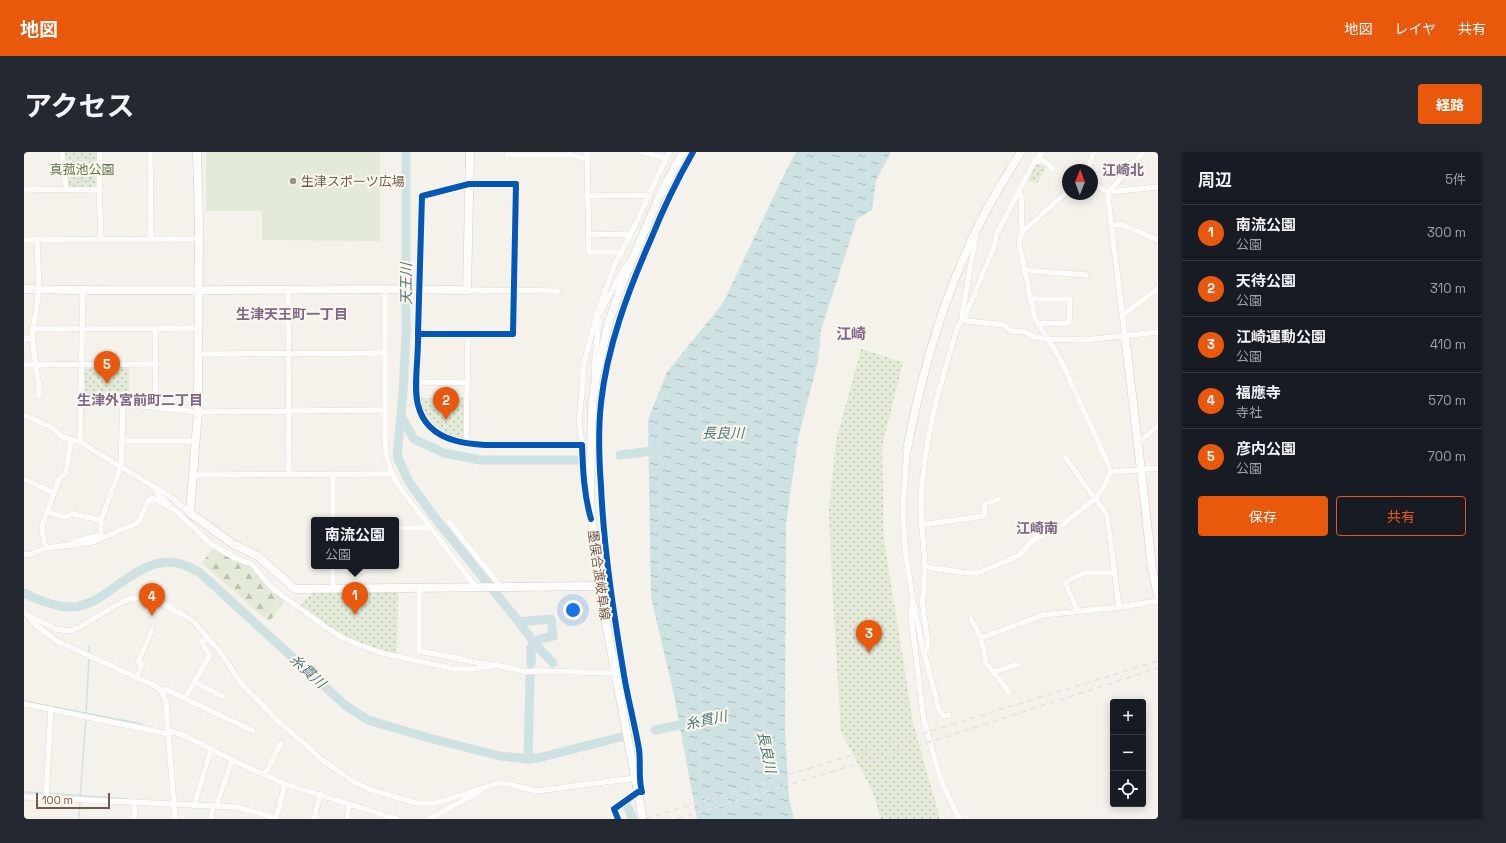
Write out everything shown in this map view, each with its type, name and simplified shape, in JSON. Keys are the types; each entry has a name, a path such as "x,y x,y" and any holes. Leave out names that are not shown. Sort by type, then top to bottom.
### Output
{"street":[{"path":"62,152 66,189"},
{"path":"100,152 99,190 101,239"},
{"path":"150,152 151,239"},
{"path":"190,513 198,412 199,239 197,152"},
{"path":"467,290 470,152"},
{"path":"587,152 589,252 622,252"},
{"path":"642,152 666,158"},
{"path":"592,520 587,505 583,478 582,445 579,421 583,366 596,315 616,261 622,252 670,152"},
{"name":"墨俣合渡岐阜線","path":"643,819 614,673 599,586 590,502 590,443 592,405 596,379 609,321 632,260 659,197 682,152"},
{"path":"949,715 944,716 939,710 923,651 906,557 903,500 907,450 924,374 938,329 957,277 976,231 992,199 1021,152"},
{"path":"923,651 927,650 928,645 922,599 925,593 925,567 921,502 923,470 929,432 958,326 963,319 995,244 996,235 1034,162 1042,152"},
{"path":"1089,164 1094,152"},
{"path":"1143,152 1109,192 1152,568 1158,596"},
{"path":"507,155 556,154 570,155 587,159"},
{"path":"1034,162 1042,160 1052,169"},
{"path":"418,334 513,334 516,184 469,184 422,196 418,289 416,400 418,407 427,422 438,433 466,444 582,445"},
{"path":"1098,187 1109,192 1158,187"},
{"path":"24,189 99,190"},
{"path":"1018,193 1021,195 1022,232"},
{"path":"588,196 649,195"},
{"path":"925,567 978,573 1018,556 1032,541 1064,524 1096,498 1111,472 1064,368 1038,324 1030,299 1019,243 1019,238 1022,232 1062,196"},
{"path":"1112,224 1123,225 1158,240"},
{"path":"963,319 962,315 975,247 976,231"},
{"path":"589,234 630,235"},
{"path":"24,240 199,239"},
{"path":"38,240 39,290 32,338 40,387 39,396"},
{"path":"596,315 601,311 624,268 632,260"},
{"path":"1024,270 1086,275"},
{"path":"1123,315 1158,288"},
{"path":"24,289 83,291 418,289 558,291"},
{"path":"288,289 289,474"},
{"path":"387,289 384,410 386,454 392,474 411,503 477,586"},
{"path":"80,442 82,404 83,291"},
{"path":"1030,299 1070,299 1069,323 1038,324"},
{"path":"596,315 598,320 594,368 596,379"},
{"path":"963,319 967,322 1004,325 1011,330 1048,339 1085,340 1158,332"},
{"path":"33,329 198,328"},
{"path":"155,329 156,407"},
{"path":"466,444 468,334"},
{"path":"24,339 32,338"},
{"path":"198,354 289,352 385,353"},
{"path":"24,365 156,364"},
{"path":"417,382 466,383"},
{"path":"82,404 122,404 198,412 384,410"},
{"path":"71,545 76,541 101,535 101,520 121,466 122,404"},
{"path":"24,415 51,427 62,437 80,442 171,497 190,513 233,544 258,556 295,589 477,586 599,586"},
{"path":"1138,443 1158,426"},
{"path":"46,548 42,530 59,479 66,473 71,440"},
{"path":"122,441 196,440"},
{"path":"1066,457 1107,515 1119,607"},
{"path":"1111,472 1158,468"},
{"path":"333,474 333,517"},
{"path":"194,475 392,474"},
{"path":"24,479 54,493"},
{"path":"158,489 156,493 172,506 211,544 235,558 252,564 272,588 343,638 382,653 454,669 473,669 496,665"},
{"path":"24,554 29,555 46,548 98,540 137,523 148,500 150,499 159,501 176,511"},
{"path":"922,525 984,516 985,504 1000,499"},
{"path":"48,512 64,517 73,514 101,520"},
{"path":"449,522 498,586"},
{"path":"399,528 431,528"},
{"path":"333,569 333,588"},
{"path":"1078,612 1065,582 1084,573 1114,573"},
{"path":"418,587 419,651 528,672 614,673"},
{"path":"26,614 56,629 70,631 78,628 120,603 132,598 146,598 166,604 194,622 221,653 241,683 280,723 322,760 352,781 369,789 416,803 436,803 495,784 504,783 527,789 542,790 635,778"},
{"path":"913,600 911,615 924,721 941,780 959,819"},
{"path":"981,638 1042,615 1078,612 1158,601"},
{"path":"26,614 32,621 57,641 156,686 162,691 166,703 176,819"},
{"path":"971,619 981,638 986,663 1009,692"},
{"path":"137,677 142,664 138,662 152,630"},
{"path":"185,698 210,655 201,642 208,638"},
{"path":"994,672 1018,664"},
{"path":"194,682 222,696"},
{"path":"162,691 165,689 253,731"},
{"path":"24,704 183,735 232,760 285,784 397,819"},
{"path":"46,798 51,709"},
{"path":"265,774 281,743"},
{"path":"194,806 211,749"},
{"path":"211,819 232,760"},
{"path":"24,797 236,807 276,818 285,784"},
{"path":"429,819 483,788"},
{"path":"314,819 320,795"},
{"path":"134,819 135,803"},
{"path":"347,819 349,804"}],"green space":[{"name":"真菰池公園","path":"65,152 98,152 99,187 67,187"},
{"name":"生津スポーツ広場","path":"206,152 380,152 380,241 262,240 262,211 206,211"},
{"path":"1036,163 1046,168 1037,183 1028,181"},
{"path":"861,349 903,362 882,447 884,540 913,723 940,819 881,819 872,790 841,732 829,510 836,441"},
{"path":"85,367 129,367 129,402 85,402"},
{"path":"419,398 464,398 463,440 447,434 434,426 424,414"},
{"path":"214,547 249,564 285,600 269,622 202,563"},
{"path":"312,593 398,593 397,653 370,646 345,636 299,606"}],"water":[{"name":"長良川","path":"796,152 891,152 876,180 872,210 857,219 821,330 818,361 798,439 786,524 785,732 789,798 794,819 697,819 674,695 651,597 648,420 667,372 723,303"}],"waterway":[{"name":"天王川","path":"406,152 406,334 403,393 397,456 409,482 436,519 535,644 553,663"},
{"path":"84,156 91,158 92,180 83,182 75,177 75,164 80,157 84,156"},
{"name":"天王川","path":"401,416 414,439 444,453 480,460 580,460"},
{"name":"天王川","path":"620,455 660,450"},
{"name":"糸貫川","path":"24,593 41,601 65,607 80,606 97,599 142,569 158,563 179,563 199,572 346,706 368,720 429,738 500,756 528,759 538,758 621,737"},
{"name":"天王川","path":"519,622 551,619 553,636 540,639 531,647 531,664"},
{"path":"89,646 89,654"},
{"path":"86,714 89,658"},
{"path":"528,759 530,677"},
{"path":"24,701 142,724"},
{"path":"80,798 86,718"},
{"name":"糸貫川","path":"655,730 690,723"},
{"path":"24,792 44,793"},
{"path":"48,793 126,799"},
{"path":"79,819 80,802"},
{"name":"天王川","path":"626,803 633,819"}],"railway":[{"path":"645,819 1158,661"},
{"path":"677,819 955,734 1158,668"}],"cycle path":[{"path":"618,819 614,809 638,792 642,792 640,781 639,749 625,681 607,560 602,511 599,455 601,403 613,340 627,299 642,259 665,206 693,152"},
{"path":"418,334 513,334 516,184 469,184 422,196 416,380 418,405 424,419 433,430 458,442 488,445 582,445 585,492 591,519"}],"place":[{"name":"生津スポーツ広場","path":"293,181"},
{"name":"彦内公園","path":"107,384"},
{"name":"天待公園","path":"446,420"},
{"name":"南流公園","path":"355,615"},
{"name":"福應寺","path":"152,616"},
{"name":"江崎運動公園","path":"869,653"}],"district":[{"name":"江崎北","path":"1123,170"},
{"name":"生津天王町一丁目","path":"292,314"},
{"name":"江崎","path":"851,333"},
{"name":"生津外宮前町二丁目","path":"140,400"},
{"name":"江崎南","path":"1037,528"}]}
